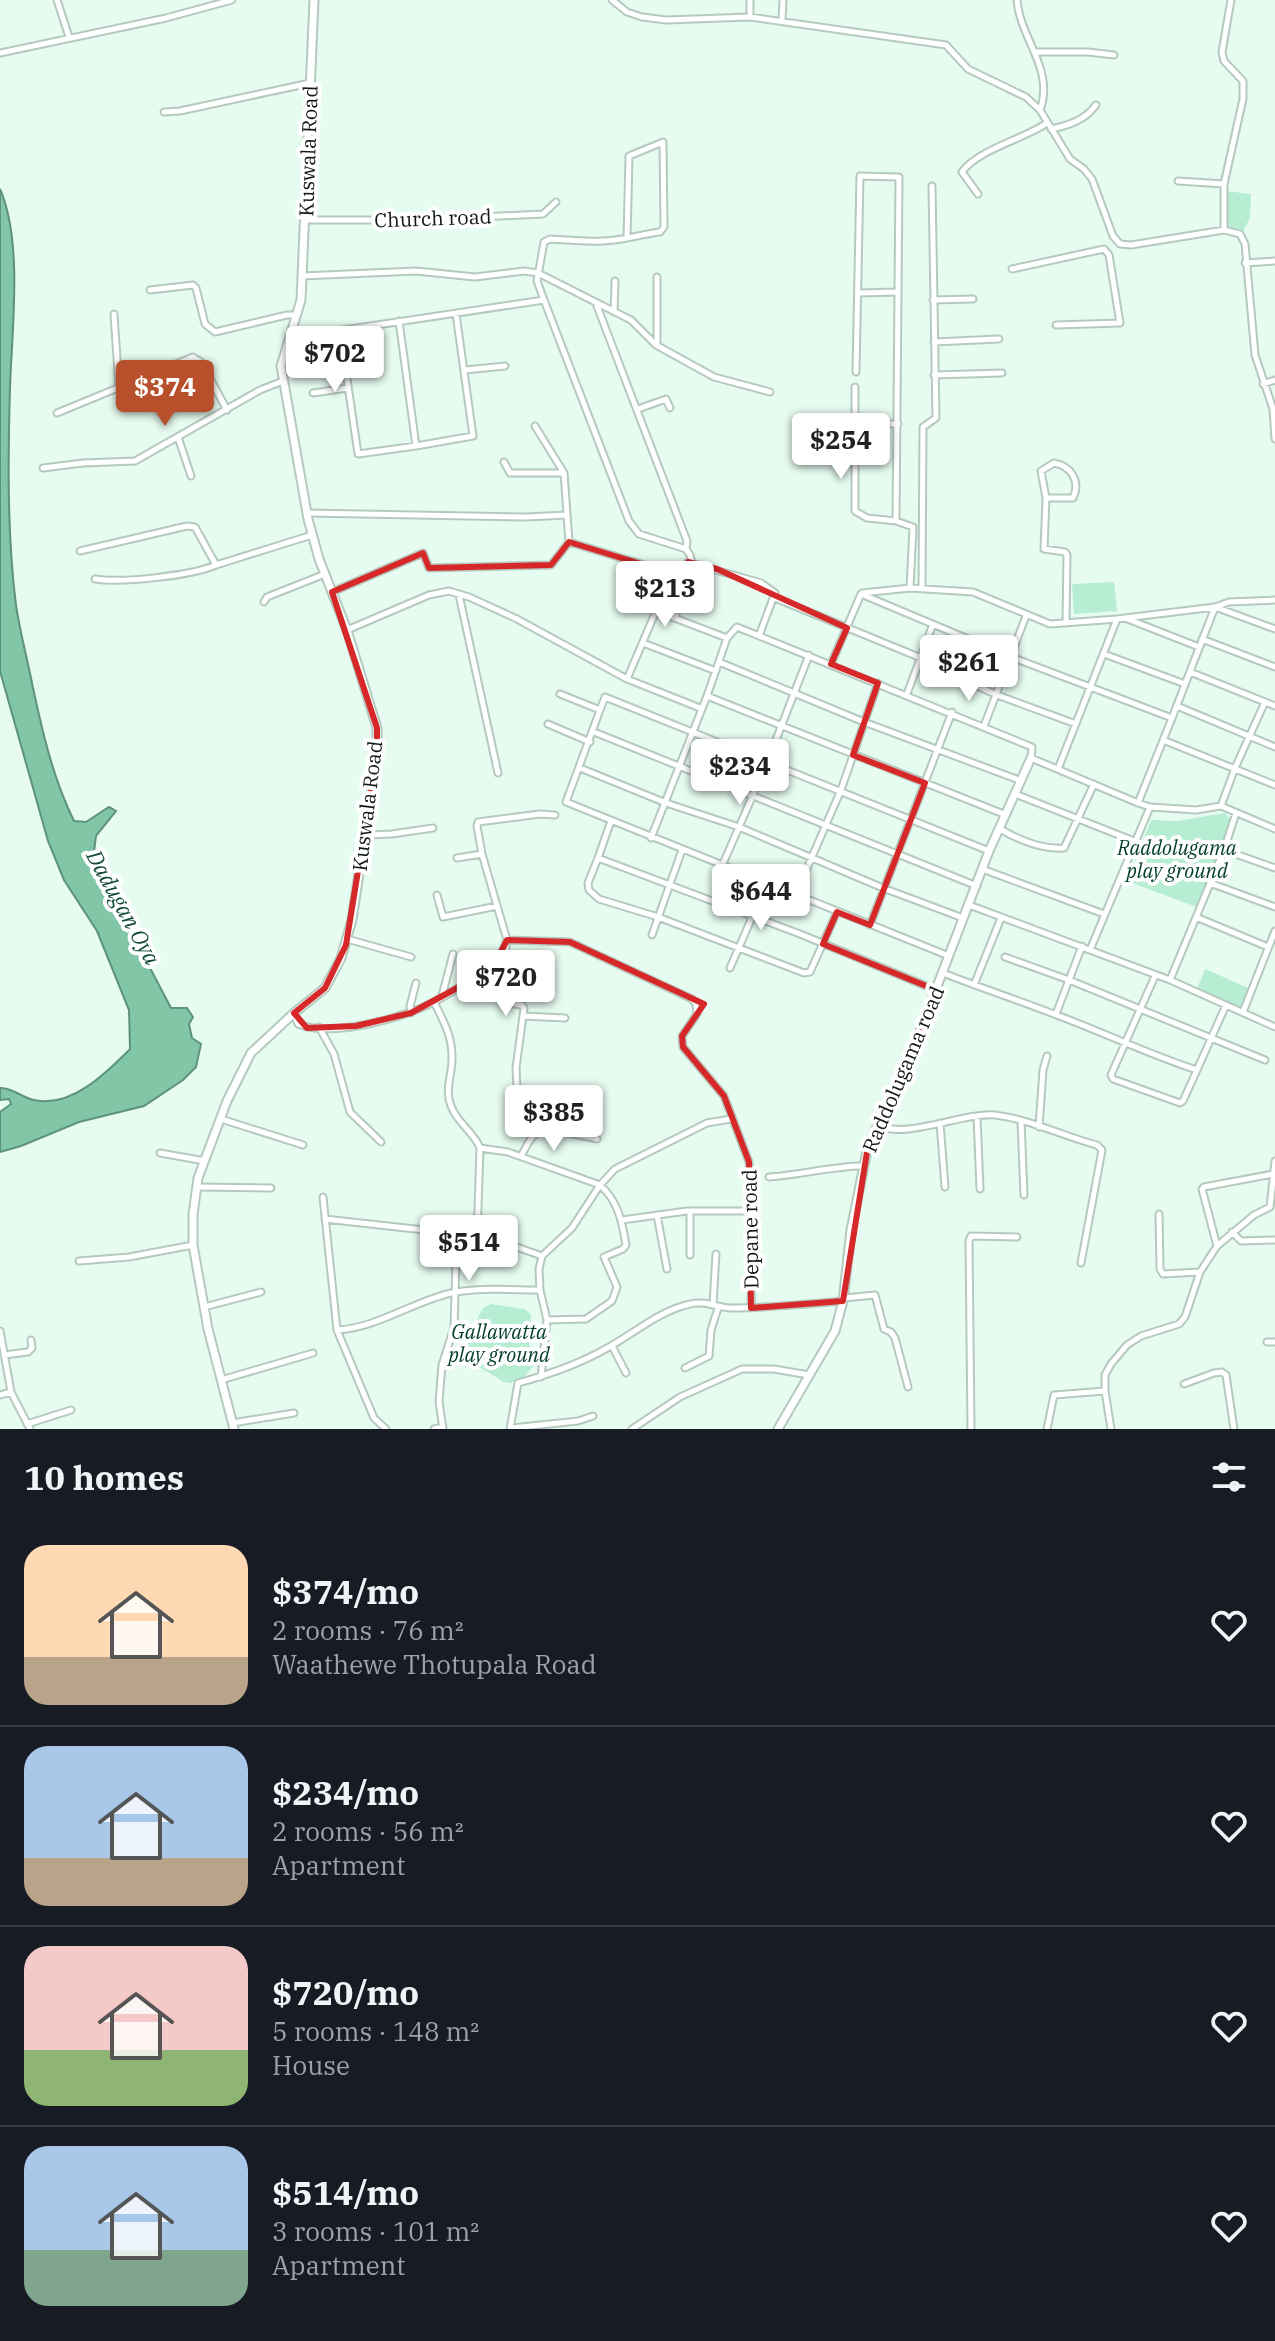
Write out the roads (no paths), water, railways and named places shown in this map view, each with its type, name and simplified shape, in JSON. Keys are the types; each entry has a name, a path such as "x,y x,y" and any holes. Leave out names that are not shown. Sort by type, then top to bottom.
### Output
{"street":[{"path":"57,0 69,37"},
{"path":"0,53 166,18 232,0"},
{"name":"Kuswala Road","path":"233,1426 204,1307 193,1245 197,1187 221,1119 251,1053 325,988 341,958 347,939 375,775 377,728 347,630 312,535 281,366 297,315 302,276 314,0"},
{"path":"612,0 627,12 666,20 750,17 946,45 968,69 1026,97 1040,110 1070,159 1092,179 1113,236 1120,244 1131,245 1224,230 1240,234 1245,244 1255,355 1273,409 1275,439"},
{"path":"750,0 750,17"},
{"path":"782,21 783,0"},
{"path":"1017,0 1025,30 1042,68 1043,100 1040,110"},
{"path":"1224,230 1224,184 1243,99 1243,81 1224,61 1222,52 1231,0"},
{"path":"1036,52 1114,55"},
{"path":"164,112 311,82"},
{"path":"1051,129 1074,124 1091,113 1096,105"},
{"path":"978,194 962,172 963,169 975,159 1032,134 1047,123"},
{"path":"627,238 629,156 663,142 664,227 660,232 627,238 604,241 550,239 544,242 537,281 629,521 639,534 686,549"},
{"path":"856,372 860,176 899,177 896,521"},
{"path":"1178,181 1224,184"},
{"path":"922,588 923,427 936,418 932,186"},
{"name":"Church road","path":"306,220 418,220 543,214 556,202"},
{"path":"1012,269 1104,249 1113,236"},
{"path":"1056,325 1120,323 1109,255 1104,249"},
{"path":"1245,263 1275,261"},
{"path":"302,276 416,271 475,277 524,271 538,273 631,320 656,345 714,377 770,392"},
{"path":"656,345 657,277"},
{"path":"614,312 615,281"},
{"path":"150,290 193,285 205,324 215,332 297,315"},
{"path":"858,293 898,292"},
{"path":"933,300 973,299"},
{"path":"290,338 544,300"},
{"path":"597,305 687,541 686,549 692,563"},
{"path":"114,314 119,388"},
{"path":"340,331 358,454 416,446 473,436 456,314"},
{"path":"399,321 416,446"},
{"path":"934,342 999,339"},
{"path":"57,413 193,357 201,362 227,410"},
{"path":"465,370 505,366"},
{"path":"934,375 1002,373"},
{"path":"1263,384 1275,380"},
{"path":"43,468 135,461 260,390 283,381"},
{"path":"855,387 855,511 867,518 896,521 913,527 910,588"},
{"path":"313,393 348,388"},
{"path":"638,409 666,399 670,408"},
{"path":"855,424 898,424"},
{"path":"332,592 423,553 429,568 551,565 569,542 564,473 535,426"},
{"path":"178,437 191,476"},
{"path":"504,462 510,473 564,473"},
{"path":"1046,498 1073,498 1075,478 1063,465 1054,463 1041,471 1046,498 1044,549 1067,555 1066,623"},
{"path":"307,513 567,515"},
{"path":"80,551 187,526 195,527 216,565"},
{"path":"95,579 130,580 216,565 312,535"},
{"path":"569,542 684,577"},
{"path":"676,618 676,600 688,562 761,583 773,590 775,598 759,636"},
{"path":"264,602 267,597 325,574"},
{"path":"831,664 861,594 872,590 922,588 973,592 1026,616 1058,625 1215,607 1229,602 1275,600"},
{"path":"347,630 429,595 449,591 517,619 627,679 700,708"},
{"path":"861,594 1011,657 1172,718"},
{"path":"459,595 498,773"},
{"path":"775,598 997,695 1076,724"},
{"path":"1215,607 1275,629"},
{"path":"1138,803 1215,607"},
{"path":"627,679 656,611 727,638"},
{"path":"984,726 1026,616"},
{"path":"1120,618 1199,647"},
{"path":"1058,769 1120,618"},
{"path":"907,694 933,624"},
{"path":"651,838 727,638 737,627 1032,747 1031,758 1138,803 1150,807 1196,810 1221,806 1275,829"},
{"path":"1202,639 1275,667"},
{"path":"643,643 716,671"},
{"path":"1104,654 1185,684"},
{"path":"722,866 809,655"},
{"path":"719,662 864,722 1019,780"},
{"path":"1190,672 1275,706"},
{"path":"795,896 841,790 878,683"},
{"path":"560,694 600,710"},
{"path":"707,696 1007,815"},
{"path":"950,957 566,802 605,697 989,851"},
{"path":"1221,806 1265,702"},
{"path":"1177,706 1275,747"},
{"path":"870,925 952,712"},
{"path":"548,724 590,742"},
{"path":"594,732 977,886"},
{"path":"1163,740 1275,785"},
{"name":"Raddolugama road","path":"778,1429 835,1331 843,1300 863,1166 877,1124 911,1054 989,851 1031,758"},
{"path":"580,768 666,803 739,827 963,918"},
{"path":"1000,829 1016,838 1050,849 1064,848 1094,784"},
{"path":"1015,794 1134,841"},
{"path":"1090,950 1150,807"},
{"path":"1170,980 1224,850 1236,813"},
{"path":"512,1105 517,1088 522,1005 505,1003 504,1000 507,940 482,854 478,822 555,815"},
{"path":"611,821 588,883 589,890 599,899 658,917 804,973 810,972 837,912"},
{"path":"365,835 433,828"},
{"path":"652,935 682,850"},
{"path":"1224,850 1275,868"},
{"path":"457,858 482,854"},
{"path":"598,858 936,990"},
{"path":"982,869 1104,914"},
{"path":"1210,883 1275,907"},
{"path":"730,968 766,884"},
{"path":"437,895 443,917 497,906"},
{"path":"969,905 1170,980 1275,1027"},
{"path":"1196,917 1271,945"},
{"path":"974,985 1001,918"},
{"path":"1243,1012 1275,931"},
{"path":"347,939 411,957"},
{"path":"294,1013 298,1024 307,1028 356,1026 411,1013 492,969 499,961 507,940"},
{"name":"Depane road","path":"507,940 570,942 692,999 696,1004 697,1014 682,1036 683,1047 724,1096 749,1162 753,1211 751,1308"},
{"path":"1056,1014 1082,946"},
{"path":"442,997 453,954"},
{"path":"1005,957 1141,1008 1265,1060"},
{"path":"943,973 1197,1070"},
{"path":"1155,976 1111,1075 1113,1079 1180,1103 1226,1005"},
{"path":"411,1013 416,983"},
{"path":"434,1002 450,1035 453,1059 448,1086 451,1106 460,1121 476,1137 480,1148 477,1238 456,1261 454,1327 442,1365 439,1402 443,1428 434,1429"},
{"path":"523,1016 565,1018"},
{"path":"319,1027 334,1054 350,1112 381,1142"},
{"path":"1039,1127 1043,1070 1047,1056"},
{"path":"877,1124 884,1129 912,1128 994,1115 1097,1145 1102,1150 1081,1263"},
{"path":"977,1116 980,1189"},
{"path":"221,1119 303,1145"},
{"path":"541,1377 547,1320 540,1290 542,1256 572,1228 600,1185 615,1169 707,1123 731,1119"},
{"path":"1021,1121 1024,1195"},
{"path":"940,1123 945,1187"},
{"path":"521,1156 538,1132 570,1133 597,1139"},
{"path":"480,1148 521,1156 600,1185 611,1195 622,1220 626,1245 604,1257 617,1287 616,1297 586,1319 547,1320"},
{"path":"160,1153 205,1161"},
{"path":"1111,1429 1105,1375 1127,1345 1141,1336 1179,1324 1185,1317 1200,1272 1217,1246 1254,1215 1272,1207 1275,1161"},
{"path":"769,1177 863,1166"},
{"path":"1217,1246 1202,1189 1273,1174"},
{"path":"197,1187 271,1188"},
{"path":"323,1197 337,1330 374,1418 386,1429"},
{"path":"622,1220 690,1211 753,1211"},
{"path":"690,1211 690,1255"},
{"path":"1159,1214 1160,1269 1163,1274 1200,1272"},
{"path":"657,1215 667,1269"},
{"path":"324,1219 442,1232"},
{"path":"1232,1232 1241,1241 1275,1240"},
{"path":"971,1429 969,1241 971,1236 1017,1237"},
{"path":"79,1261 129,1257 193,1245"},
{"path":"511,1245 542,1256"},
{"path":"429,1250 461,1255"},
{"path":"685,1368 709,1356 716,1306 716,1254"},
{"path":"337,1330 377,1321 454,1292 540,1290"},
{"path":"204,1307 261,1292"},
{"path":"593,1416 578,1421 511,1428 518,1383 572,1367 612,1346 661,1314 691,1303 751,1308 875,1295 884,1329 895,1338 908,1387"},
{"path":"0,1331 3,1365 11,1392 28,1427 71,1410"},
{"path":"4,1355 28,1352 32,1348 31,1340"},
{"path":"1267,1342 1275,1342"},
{"path":"612,1346 626,1373"},
{"path":"221,1380 313,1353"},
{"path":"632,1429 680,1397 742,1369 774,1369 809,1375"},
{"path":"1184,1384 1214,1373 1226,1375 1234,1429"},
{"path":"1047,1429 1054,1395 1105,1391"},
{"path":"0,1395 11,1392"},
{"path":"233,1426 294,1413"}],"park label":[{"name":"Raddolugama play ground","path":"1177,858"},
{"name":"Gallawatta play ground","path":"499,1342"}],"water label":[{"name":"Dadugan Oya","path":"124,907"}]}
